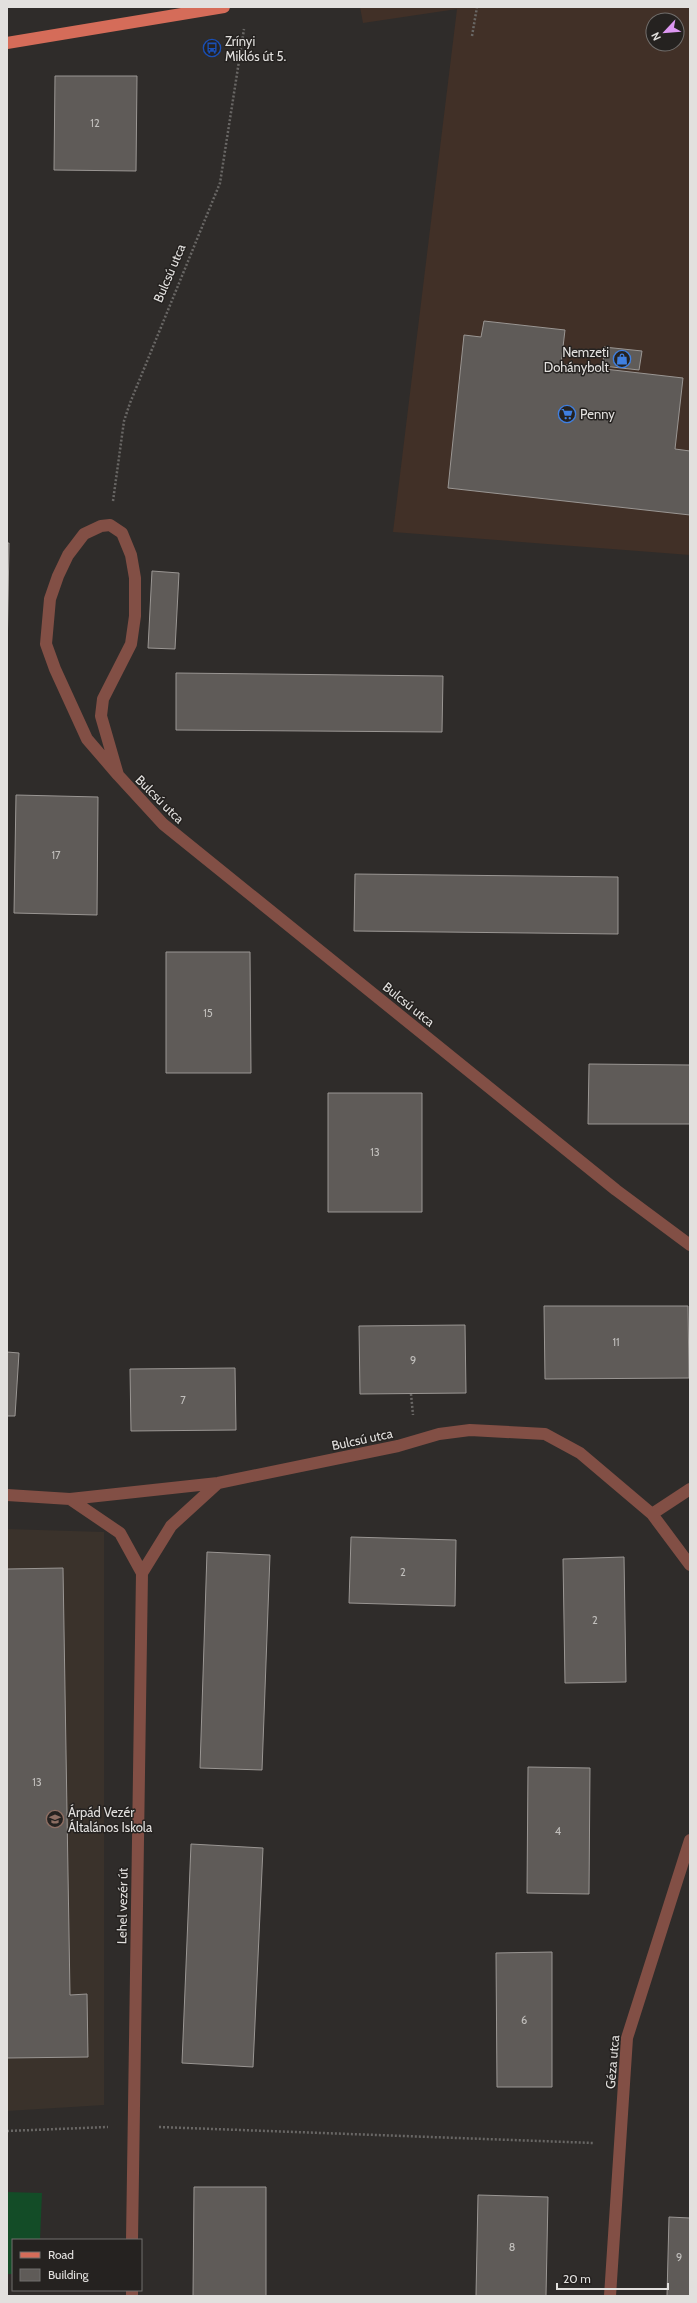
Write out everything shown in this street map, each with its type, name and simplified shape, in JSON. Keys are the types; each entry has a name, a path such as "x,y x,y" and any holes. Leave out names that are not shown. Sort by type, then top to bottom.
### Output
{"main road":[{"path":"7,43 224,7"}],"street":[{"name":"Bulcsú utca","path":"118,775 101,716 103,699 131,644 135,616 135,578 131,555 122,534 110,525 100,526 84,534 68,555 58,576 50,599 46,644 58,675 87,739 118,775 163,824 616,1190 690,1245"},
{"name":"Bulcsú utca","path":"7,1495 70,1499 218,1484 398,1446 439,1434 470,1430 545,1434 580,1453 652,1514 690,1565"},
{"path":"70,1499 120,1533 142,1573 171,1526 218,1484"},
{"path":"652,1514 690,1489"},
{"name":"Lehel vezér út","path":"132,2239 142,1573"},
{"name":"Géza utca","path":"610,2296 627,2038 690,1840"}],"path":[{"path":"472,36 477,7"},
{"name":"Bulcsú utca","path":"110,525 124,421 220,183 244,29"},
{"path":"411,1394 414,1416"},
{"path":"7,2131 133,2126 620,2144"}],"shaded area":[{"path":"360,7 690,7 690,555 393,532 457,9 363,23"},
{"name":"Árpád Vezér Általános Iskola","path":"7,1529 104,1532 104,2105 7,2111"}],"green space":[{"path":"7,2192 42,2193 40,2239 12,2239 12,2274 7,2274"}],"building":[{"path":"55,76 137,76 136,171 54,170"},
{"name":"Penny","path":"484,321 565,330 561,364 683,378 675,449 690,451 690,515 448,488 464,335 481,337"},
{"name":"Nemzeti Dohánybolt","path":"604,347 642,351 639,370 603,366"},
{"path":"7,543 9,543 7,660"},
{"path":"152,571 179,573 175,649 148,648"},
{"path":"176,673 443,676 442,732 176,730"},
{"path":"16,795 98,797 97,915 14,913"},
{"path":"355,874 618,877 618,934 354,931"},
{"path":"166,952 250,952 251,1073 166,1073"},
{"path":"589,1064 690,1065 690,1124 588,1124"},
{"path":"328,1093 422,1093 422,1212 328,1212"},
{"path":"544,1306 688,1306 689,1378 545,1379"},
{"path":"465,1325 466,1393 360,1394 359,1326"},
{"path":"7,1352 19,1353 15,1416 7,1416"},
{"path":"235,1368 236,1430 131,1431 130,1369"},
{"path":"351,1537 456,1540 455,1606 349,1603"},
{"path":"207,1552 270,1555 262,1770 200,1768"},
{"path":"624,1557 626,1682 565,1683 563,1559"},
{"name":"Árpád Vezér Általános Iskola","path":"63,1568 70,1995 87,1994 88,2057 7,2058 7,1569"},
{"path":"528,1767 590,1768 589,1894 527,1893"},
{"path":"191,1844 263,1848 253,2067 182,2063"},
{"path":"552,1952 552,2087 497,2087 496,1953"},
{"path":"194,2187 266,2187 266,2296 193,2296"},
{"path":"478,2195 548,2197 546,2296 476,2296"},
{"path":"669,2217 690,2218 690,2296 667,2296"}],"place":[{"name":"Zrínyi Miklós út 5.","path":"212,48"},
{"name":"Nemzeti Dohánybolt","path":"622,359"},
{"name":"Penny","path":"567,414"},
{"name":"Árpád Vezér Általános Iskola","path":"55,1819"}]}
